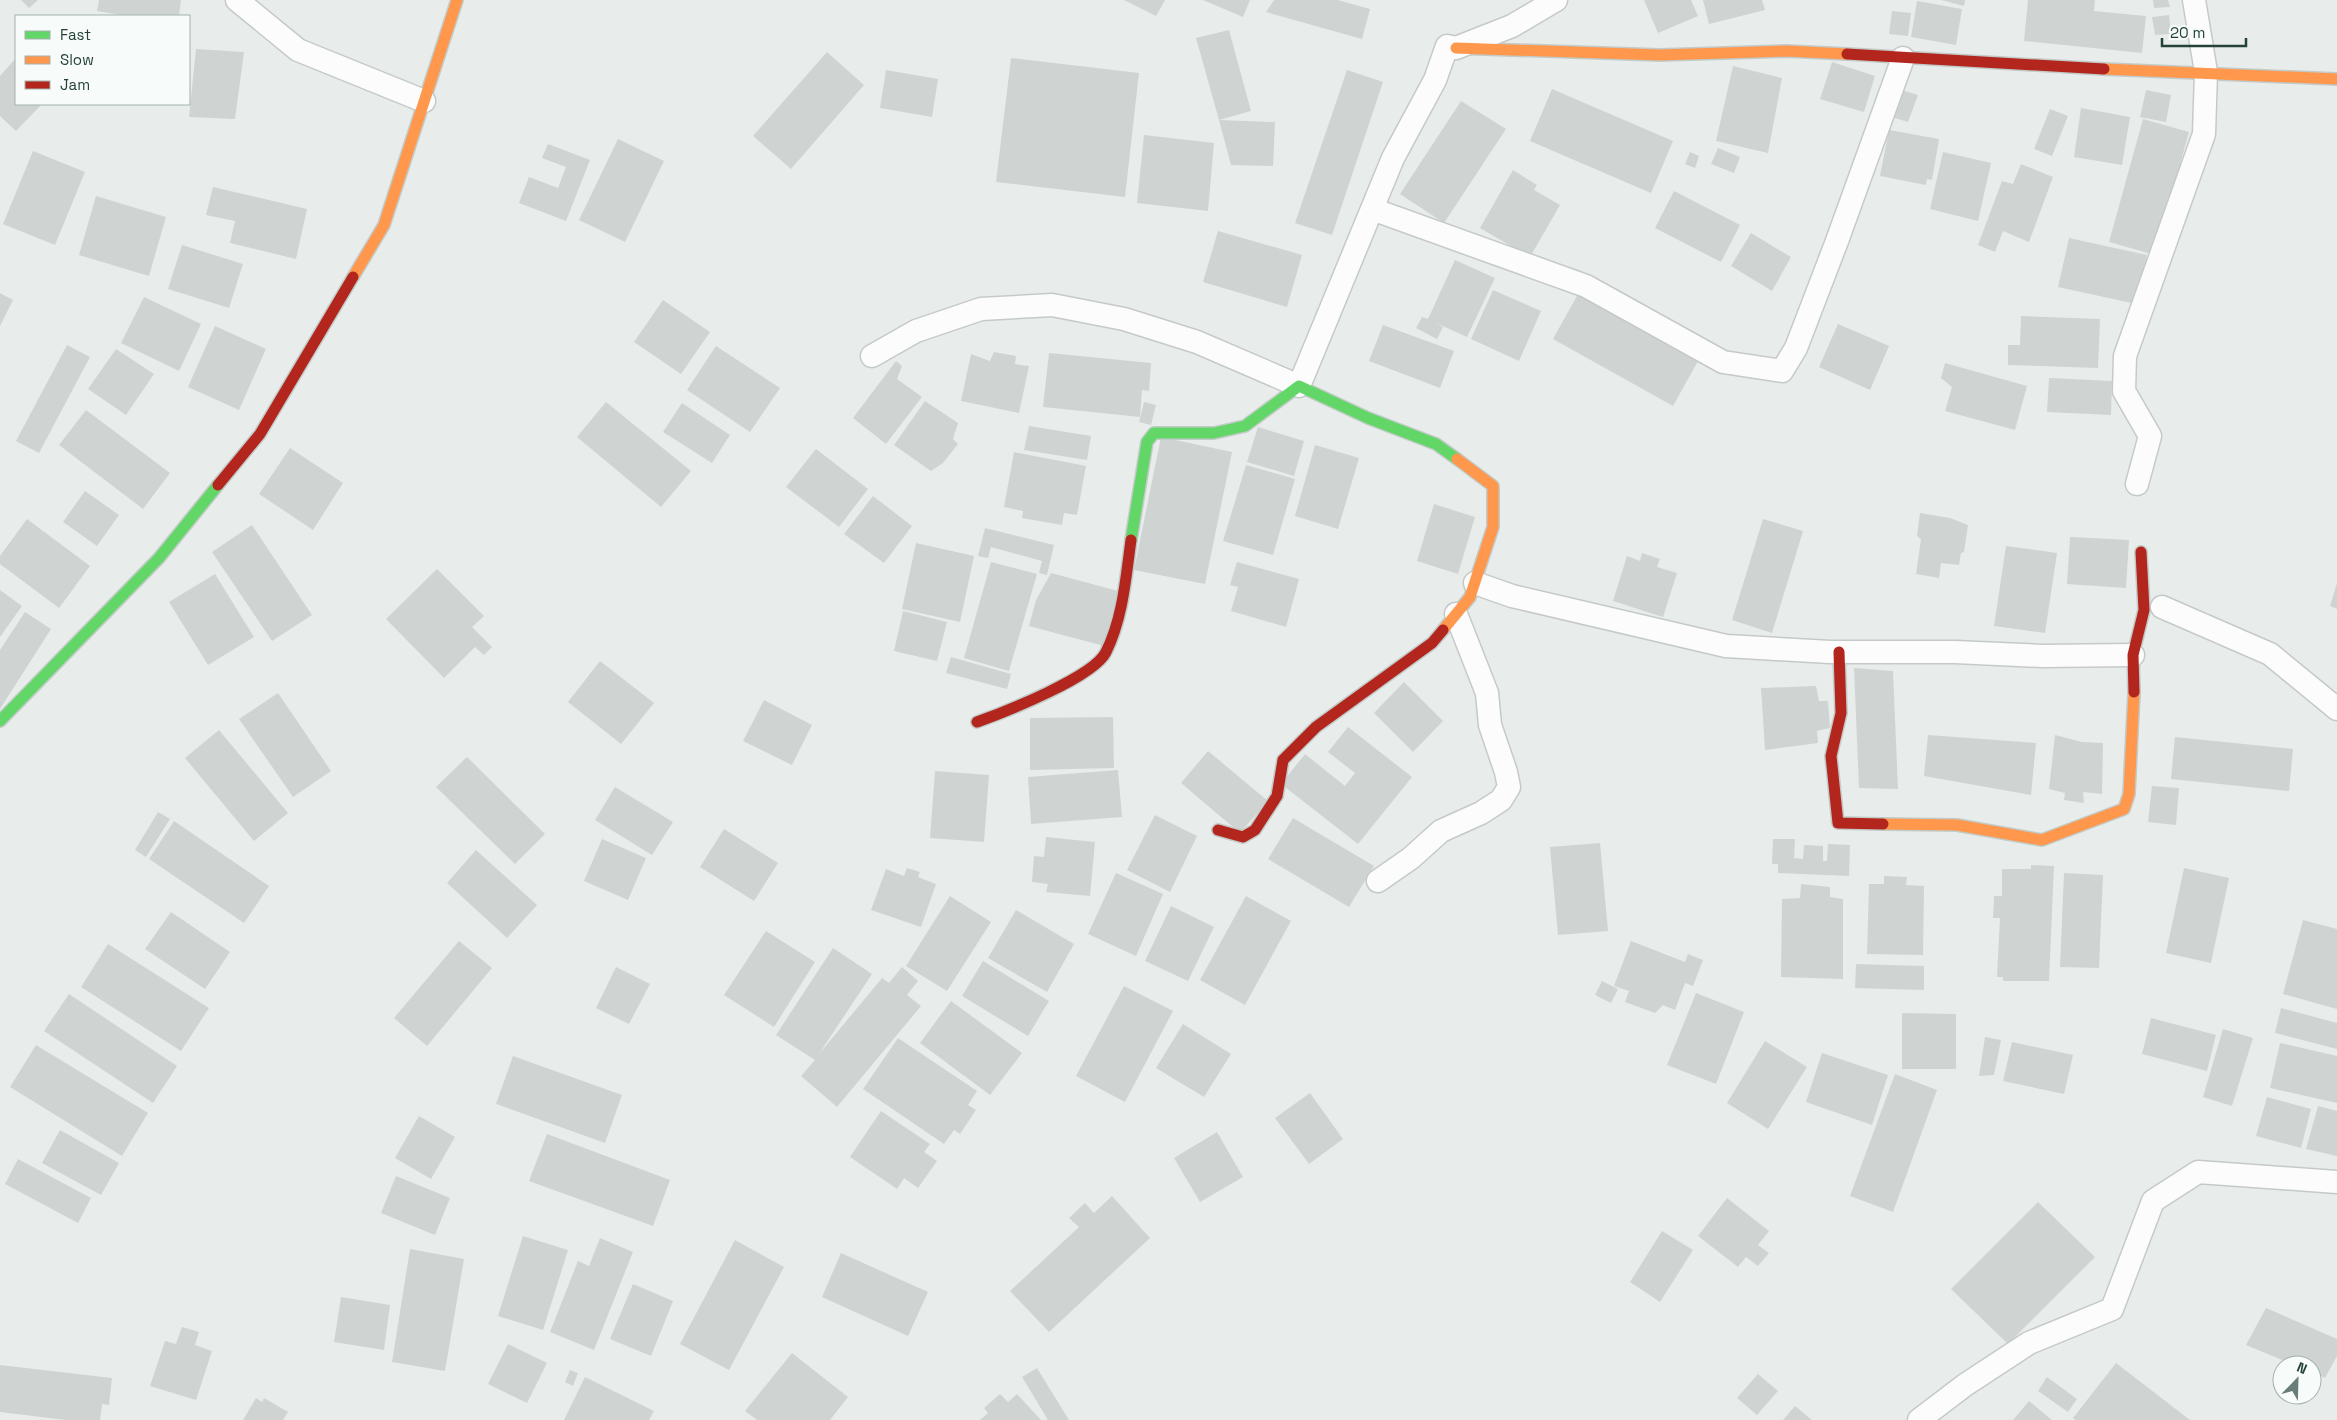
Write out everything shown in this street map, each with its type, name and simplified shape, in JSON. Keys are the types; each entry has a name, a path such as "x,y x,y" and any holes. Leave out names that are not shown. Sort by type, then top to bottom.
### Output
{"street":[{"path":"237,0 298,50 424,102"},
{"path":"0,721 159,558 260,434 384,225 457,0"},
{"path":"1456,48 1512,26 1556,0"},
{"path":"2137,484 2150,436 2124,391 2126,356 2204,134 2206,72 2194,0"},
{"path":"977,722 1012,709 1089,670 1106,654 1120,611 1147,442 1154,433 1214,433 1245,426 1299,386 1393,158 1435,80 1447,46 1456,48 1660,55 1787,51 2086,68 2337,78"},
{"path":"1372,209 1586,286 1723,362 1782,371 1796,348 1834,250 1903,58"},
{"path":"872,356 916,331 981,309 1052,305 1124,319 1197,342 1368,418 1436,444 1493,486 1493,527 1470,597 1432,643 1316,727 1283,760 1277,796 1255,830 1243,837 1218,830"},
{"path":"1839,652 1841,713 1831,756 1838,823 1957,825 2042,840 2124,809 2129,794 2134,703 2133,655 2144,610 2142,552"},
{"path":"1475,583 1512,596 1726,646 1839,652 1955,652 2042,656 2133,655"},
{"path":"2162,607 2270,654 2337,709"},
{"path":"1378,881 1412,858 1441,831 1482,813 1501,800 1509,787 1506,772 1490,725 1487,693 1456,614"},
{"path":"1919,1420 1965,1385 2029,1343 2112,1308 2154,1201 2198,1172 2337,1182"}],"building":[{"path":"21,0 38,0 29,8"},
{"path":"99,0 181,0 179,15 121,15 97,11"},
{"path":"1124,0 1165,0 1156,16"},
{"path":"1203,0 1250,0 1243,17"},
{"path":"1274,0 1338,0 1370,9 1362,39 1266,12"},
{"path":"1644,0 1691,0 1698,16 1658,33"},
{"path":"1703,0 1762,0 1765,10 1709,24"},
{"path":"1941,0 1965,0 1964,6"},
{"path":"2028,0 2095,0 2094,11 2146,16 2142,53 2024,41"},
{"path":"2153,0 2168,0 2170,7 2154,8"},
{"path":"1917,1 1962,9 1956,45 1911,37"},
{"path":"1892,11 1911,13 1908,36 1889,34"},
{"path":"2169,15 2171,34 2155,35 2152,17"},
{"path":"1229,30 1251,111 1219,120 1196,38"},
{"path":"196,49 244,52 235,119 189,117"},
{"path":"827,52 864,85 791,169 753,136"},
{"path":"1011,58 1139,73 1125,197 996,182"},
{"path":"15,59 15,105 41,105 16,131 0,116 0,76"},
{"path":"1832,62 1875,76 1864,112 1820,99"},
{"path":"1733,66 1782,78 1768,153 1716,141"},
{"path":"886,70 938,79 932,117 880,108"},
{"path":"1347,70 1383,82 1332,235 1295,223"},
{"path":"1552,89 1673,141 1651,193 1530,141"},
{"path":"1902,90 1918,95 1908,122 1892,117"},
{"path":"2146,90 2171,95 2166,122 2140,117"},
{"path":"1461,101 1506,129 1444,223 1400,194"},
{"path":"2081,108 2130,117 2122,165 2074,157"},
{"path":"2050,109 2068,116 2052,156 2034,149"},
{"path":"2143,119 2189,132 2155,255 2109,242"},
{"path":"1219,120 1275,122 1273,166 1231,165"},
{"path":"1889,130 1939,139 1932,180 1927,179 1926,185 1880,176"},
{"path":"1144,135 1214,143 1208,211 1137,203"},
{"path":"618,139 664,161 625,242 579,220"},
{"path":"548,144 590,160 566,221 519,203 529,177 558,188 566,167 542,158"},
{"path":"1718,148 1740,157 1734,173 1711,164"},
{"path":"33,151 85,172 55,245 3,224"},
{"path":"1690,152 1699,156 1695,168 1685,164"},
{"path":"1943,152 1991,163 1978,221 1930,209"},
{"path":"2021,164 2053,177 2029,242 2003,231 1995,252 1978,245 2002,181 2013,184"},
{"path":"1513,170 1537,185 1534,190 1560,205 1530,257 1480,228"},
{"path":"213,187 307,209 296,259 230,243 235,221 206,215"},
{"path":"1674,191 1740,225 1721,262 1655,228"},
{"path":"96,196 166,217 149,276 79,255"},
{"path":"1218,231 1302,255 1287,307 1203,282"},
{"path":"1751,233 1791,257 1772,291 1731,266"},
{"path":"2069,238 2147,255 2136,304 2058,287"},
{"path":"182,245 243,264 229,308 168,289"},
{"path":"1455,260 1495,278 1467,337 1436,323 1443,327 1437,339 1416,328 1422,317 1428,319"},
{"path":"1493,290 1541,311 1519,361 1471,339"},
{"path":"0,293 13,300 0,326"},
{"path":"1578,294 1698,361 1673,406 1553,339"},
{"path":"144,297 201,324 179,371 121,343"},
{"path":"663,300 710,332 681,374 634,342"},
{"path":"2021,316 2100,319 2098,368 2008,365 2008,345 2020,345"},
{"path":"1838,324 1889,346 1870,390 1819,367"},
{"path":"1383,325 1454,351 1440,388 1369,361"},
{"path":"215,326 266,349 239,410 188,387"},
{"path":"67,345 90,357 39,453 16,441"},
{"path":"716,346 780,388 750,432 687,390"},
{"path":"116,349 154,374 126,415 88,389"},
{"path":"994,352 1016,356 1015,364 1029,366 1019,413 961,401 971,354 990,361"},
{"path":"1049,353 1151,363 1149,391 1142,390 1140,417 1043,407"},
{"path":"896,361 902,366 897,379 922,397 886,444 853,418"},
{"path":"1945,363 2027,386 2015,430 1945,411 1952,387 1941,378"},
{"path":"2049,378 2112,381 2111,415 2047,412"},
{"path":"925,401 958,423 953,439 958,444 943,463 931,471 894,445"},
{"path":"606,402 691,471 661,507 577,437"},
{"path":"1144,402 1156,405 1151,425 1139,422"},
{"path":"682,403 730,435 712,463 663,432"},
{"path":"86,410 170,473 143,509 59,445"},
{"path":"1029,426 1091,436 1087,460 1024,450"},
{"path":"1258,427 1304,441 1294,476 1247,462"},
{"path":"1161,437 1232,452 1205,584 1134,570"},
{"path":"1315,445 1359,458 1338,529 1295,516"},
{"path":"290,448 343,483 313,530 259,494"},
{"path":"816,449 868,489 839,527 786,487"},
{"path":"1014,452 1086,466 1077,515 1064,513 1062,525 1022,518 1023,511 1004,507"},
{"path":"1246,465 1295,479 1273,555 1223,541"},
{"path":"85,491 119,515 97,546 63,522"},
{"path":"873,496 912,526 884,563 844,534"},
{"path":"1434,504 1475,517 1458,574 1417,561"},
{"path":"1920,513 1950,518 1968,525 1964,552 1961,553 1959,565 1941,563 1939,578 1916,574 1921,539 1917,536"},
{"path":"27,519 90,566 59,608 0,564 0,556"},
{"path":"1763,519 1803,531 1772,633 1732,620"},
{"path":"252,525 312,615 272,641 212,552"},
{"path":"985,528 1054,545 1047,575 1039,573 1042,561 991,547 988,558 978,556"},
{"path":"2070,537 2129,540 2126,588 2067,584"},
{"path":"916,543 974,556 960,622 902,609"},
{"path":"2006,546 2057,553 2045,633 1994,626"},
{"path":"1642,553 1660,559 1657,567 1677,573 1663,617 1613,601 1627,556 1640,561"},
{"path":"991,562 1037,574 1009,671 964,658"},
{"path":"1237,562 1299,579 1286,627 1231,611 1238,587 1230,585"},
{"path":"437,569 484,616 472,627 492,647 484,655 475,647 444,678 386,619"},
{"path":"1051,573 1118,591 1104,646 1029,626 1036,600"},
{"path":"215,574 254,637 208,665 169,602"},
{"path":"2337,583 2337,609 2330,606"},
{"path":"0,590 22,606 0,637"},
{"path":"903,611 947,622 937,661 894,651"},
{"path":"25,612 51,629 0,709 0,650"},
{"path":"951,657 1011,674 1007,689 946,673"},
{"path":"600,661 654,703 621,744 568,702"},
{"path":"1854,668 1893,671 1898,789 1859,788"},
{"path":"1404,682 1443,721 1413,752 1374,713"},
{"path":"1816,686 1819,701 1828,701 1830,728 1817,731 1818,743 1765,750 1761,688"},
{"path":"278,693 331,771 293,797 239,719"},
{"path":"764,700 812,725 792,765 743,741"},
{"path":"1113,717 1114,768 1030,770 1030,718"},
{"path":"1348,727 1412,777 1358,844 1281,784 1305,754 1345,786 1355,773 1328,752"},
{"path":"219,730 288,813 254,841 185,758"},
{"path":"1928,735 2036,743 2031,795 1924,776"},
{"path":"2055,735 2082,742 2103,743 2102,794 2083,792 2084,803 2064,800 2065,793 2049,789"},
{"path":"2175,737 2293,749 2289,791 2171,779"},
{"path":"1208,751 1268,801 1240,833 1181,783"},
{"path":"467,757 545,834 515,864 436,787"},
{"path":"1118,770 1122,817 1031,824 1028,777"},
{"path":"935,771 989,775 984,842 930,838"},
{"path":"2152,786 2179,788 2176,825 2148,822"},
{"path":"615,787 673,822 652,855 595,820"},
{"path":"158,812 170,819 146,857 135,850"},
{"path":"1155,815 1197,836 1170,892 1127,870"},
{"path":"1293,818 1374,866 1349,907 1268,859"},
{"path":"174,821 269,886 244,923 149,859"},
{"path":"724,829 778,863 754,901 700,867"},
{"path":"1046,837 1095,842 1090,896 1046,892 1048,884 1032,882 1034,856 1044,857"},
{"path":"602,839 646,858 628,900 584,881"},
{"path":"1773,839 1795,839 1794,858 1803,859 1804,845 1823,846 1823,861 1827,861 1828,844 1850,845 1849,876 1778,873 1778,864 1772,864"},
{"path":"1600,843 1608,931 1558,935 1550,847"},
{"path":"476,850 537,905 507,938 447,883"},
{"path":"2031,865 2054,866 2049,981 2003,981 2003,977 1997,977 2000,918 1993,918 1994,896 2002,896 2002,869 2031,869"},
{"path":"907,868 920,872 918,877 936,884 921,927 871,910 886,869 904,876"},
{"path":"2184,868 2229,878 2211,963 2166,953"},
{"path":"1116,873 1163,894 1136,956 1088,934"},
{"path":"2064,873 2103,875 2099,968 2060,967"},
{"path":"1884,876 1907,877 1906,885 1924,886 1923,955 1867,954 1869,884 1884,884"},
{"path":"1801,884 1830,887 1830,897 1843,899 1843,979 1781,977 1782,899 1800,898"},
{"path":"950,896 991,922 947,991 906,966"},
{"path":"1246,896 1291,921 1245,1005 1200,980"},
{"path":"1171,906 1214,927 1188,981 1145,961"},
{"path":"1016,910 1074,944 1047,992 988,958"},
{"path":"171,912 230,952 205,989 145,949"},
{"path":"2303,920 2337,929 2337,1009 2283,994"},
{"path":"766,931 815,962 774,1027 724,995"},
{"path":"459,941 492,968 427,1046 394,1018"},
{"path":"1631,941 1685,962 1688,954 1703,960 1693,986 1685,983 1675,1010 1663,1005 1655,1013 1625,1002 1629,991 1614,986"},
{"path":"108,944 209,1008 181,1051 81,987"},
{"path":"833,948 872,974 819,1054 882,978 889,983 902,967 918,981 907,995 921,1006 837,1107 801,1076 815,1060 776,1035"},
{"path":"983,961 1049,1001 1028,1036 962,996"},
{"path":"1856,964 1924,966 1924,990 1855,988"},
{"path":"616,967 650,984 629,1024 596,1008"},
{"path":"1602,981 1618,989 1611,1003 1595,995"},
{"path":"1124,986 1173,1011 1125,1102 1076,1076"},
{"path":"1696,993 1744,1012 1716,1084 1667,1065"},
{"path":"69,994 177,1066 153,1103 44,1031"},
{"path":"951,1001 1022,1053 990,1095 920,1043"},
{"path":"2281,1008 2337,1023 2337,1049 2275,1033"},
{"path":"1902,1013 1956,1014 1956,1069 1902,1069"},
{"path":"2151,1018 2216,1035 2207,1071 2142,1054"},
{"path":"1183,1024 1231,1054 1204,1097 1156,1068"},
{"path":"2223,1029 2253,1038 2232,1106 2203,1097"},
{"path":"1985,1037 2001,1040 1994,1075 1979,1076"},
{"path":"898,1038 977,1091 968,1105 976,1110 960,1134 954,1130 944,1144 863,1089"},
{"path":"1765,1041 1807,1067 1768,1129 1727,1103"},
{"path":"2012,1042 2073,1055 2064,1094 2003,1081"},
{"path":"2280,1043 2337,1056 2337,1103 2270,1088"},
{"path":"36,1045 148,1113 122,1156 10,1087"},
{"path":"1822,1053 1888,1075 1872,1125 1806,1102"},
{"path":"513,1056 622,1095 605,1143 496,1104"},
{"path":"1895,1074 1937,1090 1893,1212 1850,1196"},
{"path":"1310,1093 1343,1139 1309,1164 1275,1118"},
{"path":"2267,1097 2311,1109 2301,1148 2256,1136"},
{"path":"2318,1106 2337,1111 2337,1156 2306,1149"},
{"path":"881,1111 930,1144 924,1152 937,1161 918,1188 904,1178 897,1189 850,1157"},
{"path":"419,1116 455,1137 431,1179 395,1158"},
{"path":"60,1130 119,1163 101,1195 42,1163"},
{"path":"1217,1132 1243,1177 1200,1202 1174,1158"},
{"path":"547,1134 670,1180 653,1226 529,1181"},
{"path":"18,1159 91,1198 78,1223 5,1184"},
{"path":"396,1176 450,1198 435,1235 381,1213"},
{"path":"1112,1196 1150,1238 1049,1332 1010,1291 1079,1227 1069,1218 1085,1203 1094,1213"},
{"path":"1727,1198 1769,1231 1758,1245 1769,1253 1758,1266 1746,1257 1738,1267 1698,1236"},
{"path":"2038,1202 2095,1257 2008,1344 1951,1289"},
{"path":"1662,1231 1693,1250 1660,1302 1630,1282"},
{"path":"523,1236 568,1250 543,1330 498,1316"},
{"path":"600,1238 633,1252 594,1350 550,1332 578,1261 589,1266"},
{"path":"735,1240 784,1267 729,1370 680,1344"},
{"path":"410,1249 464,1259 445,1371 392,1362"},
{"path":"841,1253 928,1292 908,1336 822,1297"},
{"path":"633,1284 673,1301 651,1356 610,1339"},
{"path":"341,1297 390,1305 384,1350 334,1342"},
{"path":"2266,1308 2337,1339 2337,1356 2325,1378 2322,1377 2322,1355 2272,1356 2246,1345"},
{"path":"182,1327 199,1332 195,1345 212,1351 196,1400 150,1386 165,1341 176,1344"},
{"path":"508,1344 547,1363 527,1403 488,1384"},
{"path":"792,1353 848,1397 830,1420 757,1420 745,1411"},
{"path":"2116,1363 2190,1420 2076,1420 2073,1418"},
{"path":"0,1365 112,1378 109,1405 102,1404 100,1420 66,1420 0,1412"},
{"path":"1037,1368 1069,1420 1048,1420 1022,1377"},
{"path":"570,1370 578,1373 573,1386 565,1382"},
{"path":"1758,1374 1778,1391 1757,1415 1737,1398"},
{"path":"585,1377 654,1411 649,1420 564,1420"},
{"path":"2047,1377 2077,1399 2068,1412 2038,1391"},
{"path":"1000,1394 1008,1402 1017,1394 1041,1420 980,1420 988,1413 984,1408"},
{"path":"256,1398 262,1402 264,1398 288,1412 283,1420 243,1420"},
{"path":"2029,1401 2052,1420 2013,1420"},
{"path":"1795,1406 1812,1420 1783,1420"}],"traffic: fast":[{"path":"1131,540 1147,442 1154,433 1214,433 1245,426 1299,386 1368,418 1436,444 1457,459"},
{"path":"0,721 159,558 218,485"}],"traffic: slow":[{"path":"353,277 384,225 457,0"},
{"path":"1456,48 1660,55 1787,51 1847,54"},
{"path":"2104,69 2337,79"},
{"path":"1443,630 1470,597 1493,527 1493,486 1457,459"},
{"path":"1883,824 1957,825 2042,840 2124,809 2129,794 2134,692"}],"traffic: jam":[{"path":"1847,54 2104,69"},
{"path":"218,485 260,434 353,277"},
{"path":"977,722 1048,693 1085,672 1098,662 1106,652 1112,639 1120,611 1131,540"},
{"path":"2134,692 2133,655 2144,610 2141,552"},
{"path":"1218,830 1243,837 1255,830 1277,796 1283,760 1316,727 1432,643 1443,630"},
{"path":"1839,652 1841,713 1831,756 1838,823 1883,824"}]}
